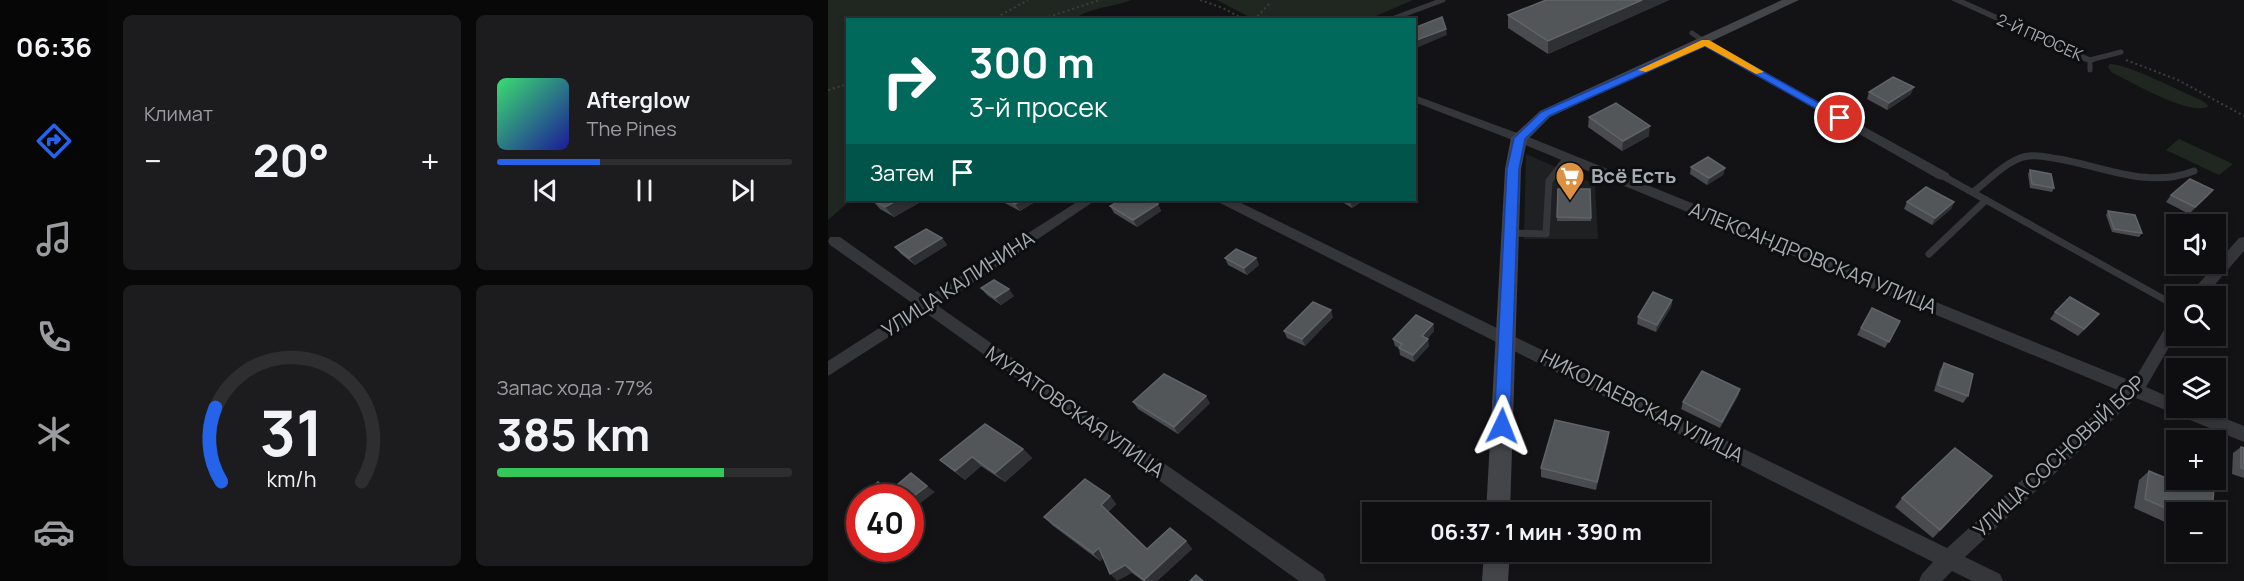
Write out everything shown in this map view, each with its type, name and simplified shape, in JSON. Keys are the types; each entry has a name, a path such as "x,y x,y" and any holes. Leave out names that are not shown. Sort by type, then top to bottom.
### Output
{"street":[{"path":"1499,502 1513,169 1519,138 1545,114 1699,38 1792,0"},
{"name":"2-Й ПРОСЕК","path":"1956,0 2090,65"},
{"path":"1699,38 1943,176"},
{"name":"АЛЕКСАНДРОВСКАЯ УЛИЦА","path":"1416,99 1519,138 2166,402"},
{"name":"УЛИЦА КАЛИНИНА","path":"828,369 1087,201"},
{"name":"НИКОЛАЕВСКАЯ УЛИЦА","path":"1227,201 1993,581"},
{"name":"МУРАТОВСКАЯ УЛИЦА","path":"835,241 1316,581"},
{"path":"2204,286 2244,242"},
{"name":"УЛИЦА СОСНОВЫЙ БОР","path":"1929,581 1949,559 2134,389 2145,377 2166,340"},
{"name":"АЛЕКСАНДРОВСКАЯ УЛИЦА","path":"2205,418 2244,434"},
{"path":"1495,581 1496,562"}],"lane":[{"path":"1394,18 1443,0"},
{"path":"2090,65 2121,52"},
{"path":"1973,192 2017,159 2035,155 2088,164 2143,179 2176,178 2194,171"},
{"path":"1510,233 1546,234 1549,181 1567,158"},
{"path":"1943,176 2166,300"},
{"path":"1929,254 1986,200"}],"path":[{"path":"996,18 1028,0"},
{"path":"1045,18 1100,0"},
{"path":"1200,0 1223,8 1241,18"},
{"path":"1256,18 1271,2"},
{"path":"2110,55 2178,80 2244,116"},
{"path":"828,90 846,85"}],"shaded area":[{"path":"828,0 1131,0 1086,12 1076,18 846,18 846,201 850,201 828,220"},
{"path":"1217,0 1413,0 1371,18 1251,18"},
{"path":"2110,64 2141,73 2201,100 2209,106 2189,107 2161,97 2111,72 2108,67"},
{"path":"2179,139 2233,164 2219,175 2166,150"},
{"path":"1526,154 1595,184 1598,239 1524,239"}],"building":[{"path":"1546,0 1642,0 1548,41 1508,15"},
{"path":"1442,17 1446,29 1416,40 1416,27"},
{"path":"1893,77 1914,87 1889,103 1869,92"},
{"path":"1616,103 1650,126 1623,141 1589,117"},
{"path":"1708,157 1725,168 1709,178 1691,167"},
{"path":"2030,170 2051,174 2054,188 2032,184"},
{"path":"2190,179 2213,190 2195,207 2171,195"},
{"path":"1926,187 1954,202 1935,218 1907,202"},
{"path":"1558,189 1590,189 1591,218 1557,217"},
{"path":"874,201 896,201 885,207"},
{"path":"1119,201 1153,201 1158,204 1133,220 1110,206"},
{"path":"2108,211 2135,215 2142,233 2114,229"},
{"path":"926,229 942,238 909,258 895,247"},
{"path":"1236,249 1256,258 1244,268 1225,258"},
{"path":"994,280 1009,289 995,298 981,288"},
{"path":"1653,292 1672,300 1657,325 1638,317"},
{"path":"2070,297 2099,314 2084,329 2055,312"},
{"path":"1313,302 1331,310 1302,339 1284,331"},
{"path":"1872,308 1900,321 1889,342 1861,328"},
{"path":"1416,315 1433,324 1422,336 1428,339 1413,355 1399,348 1402,344 1393,339"},
{"path":"1944,363 1973,374 1968,396 1938,385"},
{"path":"1702,371 1740,389 1722,422 1683,402"},
{"path":"1164,374 1206,396 1174,427 1133,402"},
{"path":"1555,420 1609,432 1597,482 1541,468"},
{"path":"985,424 1023,449 995,473 972,457 955,471 940,460"},
{"path":"2241,447 2244,448 2244,469 2241,468"},
{"path":"1955,448 1992,476 1940,530 1902,498"},
{"path":"2149,471 2166,478 2166,490 2214,490 2213,502 2166,502 2166,508 2145,499"},
{"path":"911,473 927,486 924,488 924,484 898,484"},
{"path":"1085,479 1110,496 1101,505 1147,549 1170,528 1186,541 1144,580 1125,565 1110,574 1099,548 1093,553 1044,517"},
{"path":"1196,575 1203,581 1190,581"}],"slow traffic":[{"path":"1643,70 1705,42 1759,72"}],"place":[{"name":"Всё Есть","path":"1570,202"}],"route":[{"path":"1502,426 1513,169 1519,138 1545,114 1705,42 1840,118"}]}
